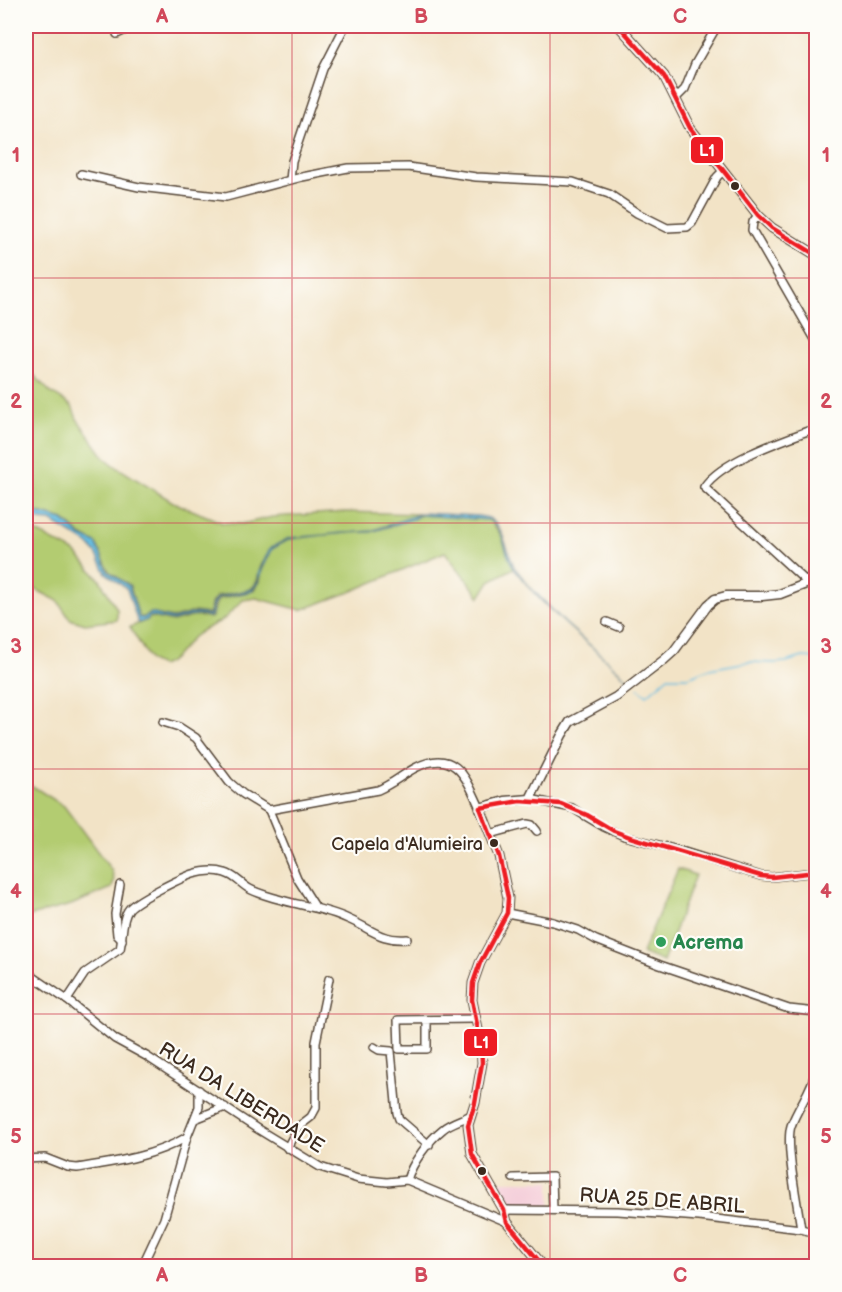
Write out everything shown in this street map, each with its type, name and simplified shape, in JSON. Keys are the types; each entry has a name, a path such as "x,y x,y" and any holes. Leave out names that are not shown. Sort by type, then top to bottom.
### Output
{"street":[{"path":"117,34 134,26"},
{"path":"290,180 292,161 323,69 345,26"},
{"path":"619,26 664,76 690,128 758,215 772,228 816,255"},
{"path":"676,98 685,89 695,64 717,26"},
{"path":"81,174 139,187 226,198 290,180 348,168 408,167 476,177 573,182 609,194 656,224 676,229 687,227 692,223 717,177 723,171"},
{"path":"758,215 753,222 752,230 816,341"},
{"path":"530,799 570,722 616,697 664,660 674,651 708,605 716,599 735,595 771,596 813,581 704,487 710,478 762,448 816,428"},
{"path":"607,622 619,627"},
{"path":"163,722 179,727 196,738 229,782 268,810 297,878 316,908"},
{"path":"268,810 378,790 393,784 415,768 431,762 452,763 471,788 499,856 508,898 507,913 472,983 474,1019 481,1044 482,1063 475,1103 468,1125 472,1154 504,1210 507,1221"},
{"path":"480,808 506,801 530,799 572,808 624,836 761,876 816,872"},
{"path":"490,834 527,824 532,825 537,831"},
{"path":"67,1000 85,973 120,949 128,910 137,902 194,874 213,871 228,873 249,889 349,919 377,936 393,940 407,939"},
{"path":"120,885 115,914 117,935 122,940"},
{"path":"507,913 554,922 660,965 789,1009 816,1012"},
{"name":"RUA DA LIBERDADE","path":"26,972 67,1000 115,1039 146,1056 320,1167 358,1179 387,1182 407,1180 507,1221 543,1266"},
{"path":"287,1148 298,1128 311,1117 316,1108 316,1042 328,979"},
{"path":"429,1145 399,1119 396,1113 395,1050 398,1020 474,1019"},
{"path":"374,1047 379,1050 427,1049 427,1020"},
{"path":"801,1229 790,1144 791,1126 813,1085 816,1070"},
{"path":"142,1266 164,1219 187,1137 199,1107 199,1090"},
{"path":"195,1119 225,1107"},
{"path":"407,1180 409,1173 444,1128 469,1116"},
{"path":"26,1160 45,1158 77,1168 130,1160 187,1137"},
{"path":"513,1178 552,1177 553,1210"},
{"name":"RUA 25 DE ABRIL","path":"504,1210 618,1211 676,1215 801,1229 816,1233"}],"shaded area":[{"path":"493,1181 550,1181 550,1206 509,1206 496,1189 495,1184 492,1184"}],"green space":[{"path":"26,367 50,392 72,406 77,419 105,458 173,502 223,523 242,524 272,517 345,512 422,514 489,520 502,536 514,568 490,581 480,597 445,552 301,610 256,598 243,600 223,620 193,637 175,657 160,666 150,661 130,627 151,617 173,622 195,616 211,618 219,599 253,591 260,582 262,570 271,552 261,565 253,587 217,596 211,603 209,614 194,612 173,618 151,613 139,617 130,586 109,571 96,543 81,535 64,520 26,509"},
{"path":"26,531 36,532 75,552 100,580 117,609 117,620 85,624 70,619 58,601 26,586"},
{"path":"26,782 64,806 112,871 114,881 112,888 71,905 26,917"},
{"path":"678,869 695,875 663,962 642,953"}],"water":[{"path":"26,510 63,520 81,536 96,543 108,571 129,586 139,618 144,618 151,613 173,619 194,613 210,615 212,604 218,597 252,589 258,581 259,572 270,548 289,538 324,535 290,539 272,549 259,582 252,591 218,598 211,617 195,615 173,621 150,616 147,620 138,623 127,589 106,573 96,553 88,544 51,521 39,520 26,515"},
{"path":"422,513 489,518 496,524 503,536 514,567 565,623 597,652 555,614 527,584 510,562 499,530 489,520 420,515 371,532 352,533 371,531"},
{"path":"655,661 630,682 608,662 630,681"}],"waterway":[{"path":"638,688 647,695 668,677 688,677 709,669 748,662 774,663 803,657 816,658"}],"transit line":[{"name":"L1","path":"619,26 664,76 690,128 758,215 772,228 816,255"},
{"name":"L1","path":"480,808 520,801 561,804 630,837 761,876 816,872"},
{"name":"L1","path":"480,808 499,856 508,898 507,913 480,963 473,983 472,1000 481,1044 482,1063 475,1103 468,1125 472,1154 504,1210 507,1222 543,1266"}],"place":[{"name":"Capela d'Alumieira","path":"494,843"},
{"name":"Acrema","path":"661,942"}]}
